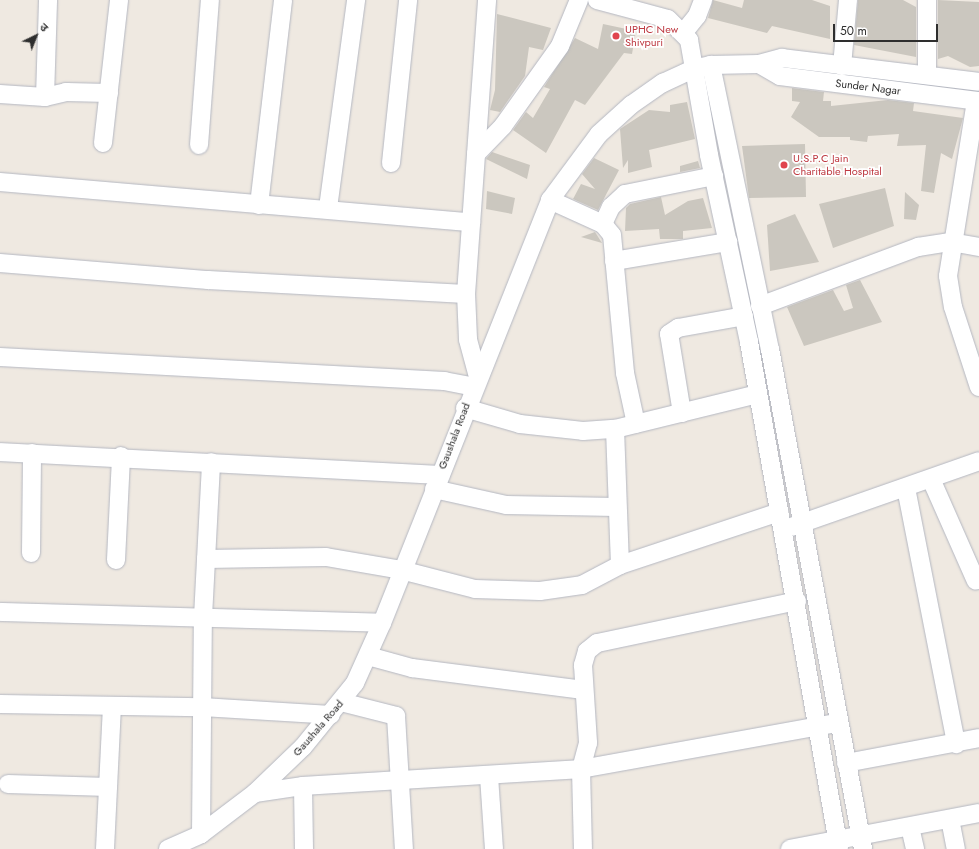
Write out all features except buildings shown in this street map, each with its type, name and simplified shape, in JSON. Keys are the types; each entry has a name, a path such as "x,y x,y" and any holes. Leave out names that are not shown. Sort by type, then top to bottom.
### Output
{"street":[{"path":"45,97 48,0"},
{"path":"103,143 119,0"},
{"path":"199,145 210,0"},
{"path":"259,205 283,0"},
{"path":"328,208 356,0"},
{"path":"391,163 408,0"},
{"path":"0,357 476,382 468,338 466,294 487,0"},
{"path":"476,154 503,126 560,46 579,0"},
{"path":"597,0 668,19 684,32 689,40 693,69 714,176 744,316 797,601 838,844"},
{"path":"684,32 697,16 703,0"},
{"path":"842,66 848,0"},
{"path":"927,0 927,75"},
{"name":"Gaushala Road","path":"168,849 201,834 254,793 336,708 368,656 382,623 401,570 465,408 550,200 589,146 630,105 693,69 711,66 759,64 782,58 979,82"},
{"name":"Sunder Nagar","path":"759,64 780,76 978,101"},
{"path":"711,66 760,306 862,843"},
{"path":"0,94 45,97 66,92 109,93"},
{"path":"978,101 951,242 949,290 979,387"},
{"path":"603,224 611,208 625,194 714,176"},
{"path":"0,182 259,205 328,208 471,222"},
{"path":"550,200 603,224 612,234 625,373 636,424"},
{"path":"614,261 728,242"},
{"path":"760,306 910,249 951,242 979,247"},
{"path":"0,263 208,280 466,294"},
{"path":"682,413 669,334 678,328 744,316"},
{"path":"465,408 547,429 615,429 758,394"},
{"path":"615,429 616,507 620,565"},
{"path":"0,452 121,456 210,462 437,482 506,505 616,507"},
{"path":"31,553 32,453"},
{"path":"116,560 121,456"},
{"path":"206,559 326,557 401,570 474,589 511,592 570,588 620,565 781,520 802,524 979,461"},
{"path":"201,834 203,617 210,462"},
{"path":"932,479 976,581"},
{"path":"906,488 956,744"},
{"path":"583,849 582,770 588,743 583,664 587,651 597,643 797,601"},
{"path":"0,612 382,623"},
{"path":"368,656 412,668 584,690"},
{"path":"0,704 336,708 395,714 401,780 404,849"},
{"path":"105,849 112,706"},
{"path":"254,793 303,786 582,770 839,722"},
{"path":"846,763 956,744 979,738"},
{"path":"489,776 494,849"},
{"path":"8,784 108,787"},
{"path":"303,786 304,849"},
{"path":"790,849 862,843 910,827 979,813"},
{"path":"950,819 956,849"},
{"path":"910,827 915,849"}],"place":[{"name":"UPHC New Shivpuri","path":"616,36"},
{"name":"U.S.P.C Jain Charitable Hospital","path":"784,165"}]}
